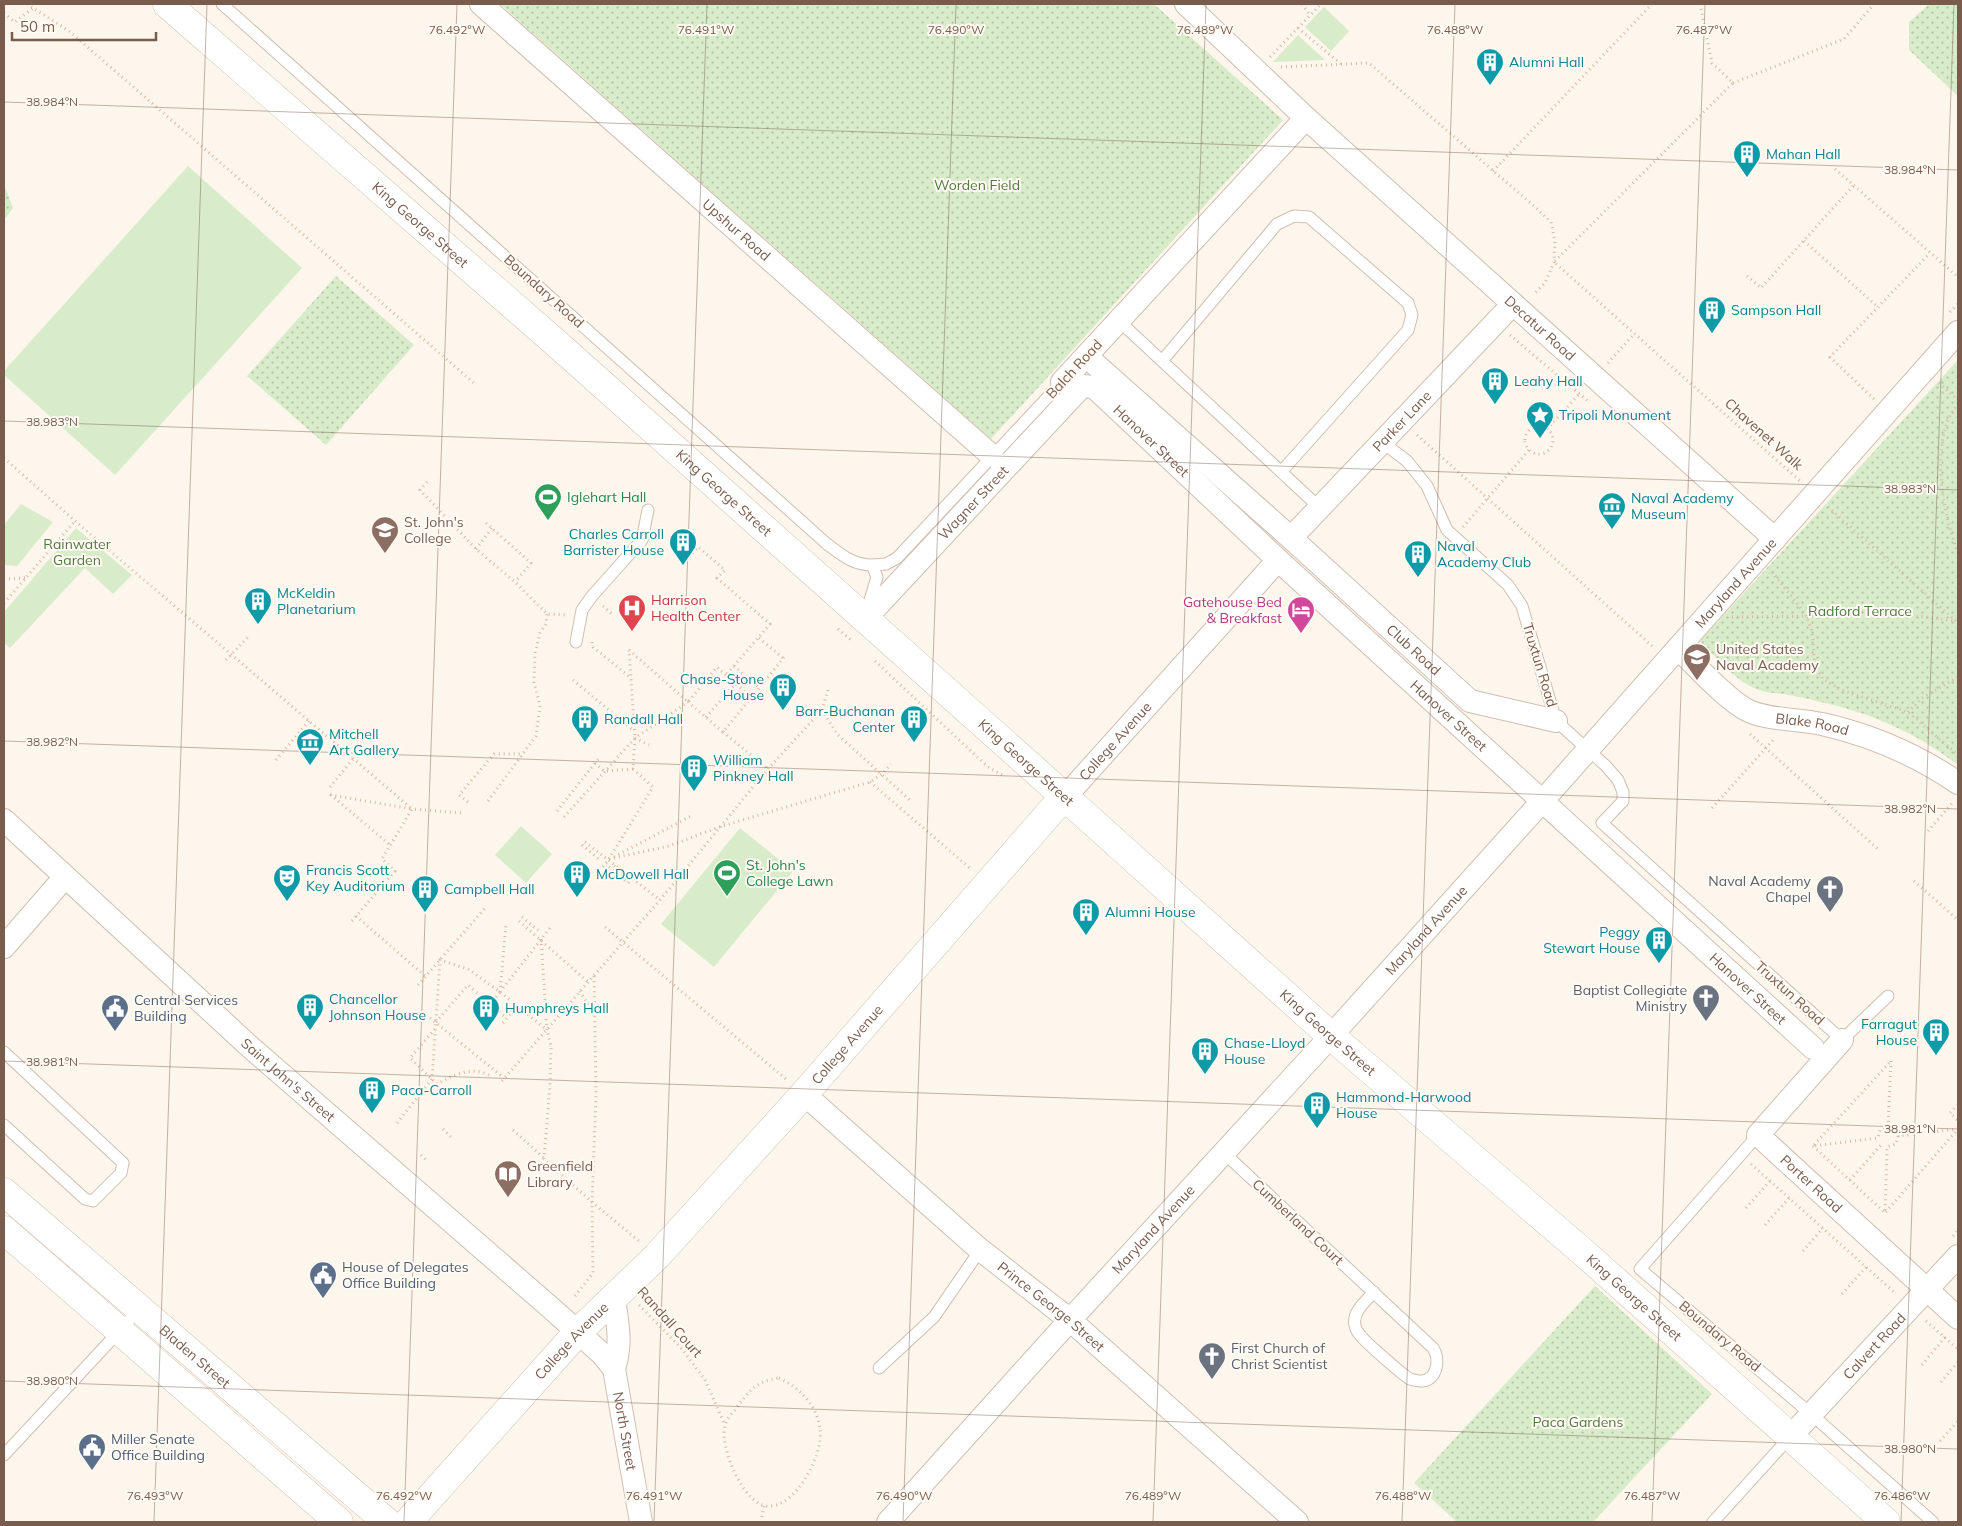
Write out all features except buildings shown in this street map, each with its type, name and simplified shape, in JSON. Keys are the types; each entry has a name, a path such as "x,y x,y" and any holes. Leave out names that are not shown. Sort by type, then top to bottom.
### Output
{"main road":[{"name":"King George Street","path":"167,4 556,343 1066,797 1331,1036 1584,1252 1886,1522"},
{"name":"College Avenue","path":"408,1522 578,1332 657,1256 804,1094 1066,797"},
{"name":"Bladen Street","path":"4,1192 387,1522"},
{"name":"Bladen Street","path":"4,1230 339,1522"}],"street":[{"name":"Upshur Road","path":"481,4 992,456"},
{"name":"Decatur Road","path":"1196,7 1306,118 1775,539"},
{"name":"Balch Road","path":"1072,384 1086,356 1306,118"},
{"name":"Parker Lane","path":"1291,538 1513,304"},
{"name":"Maryland Avenue","path":"888,1522 1223,1152 1331,1036 1588,750 1814,494 1954,322"},
{"name":"Club Road","path":"1086,356 1291,538 1470,702 1556,721"},
{"name":"Wagner Street","path":"865,619 1072,384"},
{"name":"Hanover Street","path":"1072,384 1094,387 1278,560 1814,1048"},
{"name":"College Avenue","path":"1066,797 1278,560"},
{"name":"Blake Road","path":"1673,654 1747,710 1766,716 1792,718 1860,734 1932,766 1958,783"},
{"name":"Saint John's Street","path":"4,820 249,1046 578,1332"},
{"path":"4,947 65,878"},
{"path":"1758,1135 1842,1040"},
{"name":"Prince George Street","path":"804,1094 978,1248 1070,1320 1297,1522"},
{"name":"Porter Road","path":"1758,1135 1927,1290 1955,1324"},
{"name":"Calvert Road","path":"1790,1436 1958,1256"},
{"name":"North Street","path":"619,1294 619,1352 614,1369 641,1522"},
{"path":"578,1332 602,1354 614,1369"}],"lane":[{"name":"Boundary Road","path":"222,4 827,544 846,559 862,565 872,566"},
{"path":"1162,361 1277,224 1294,216 1309,218 1408,302 1412,315 1408,330 1282,472"},
{"path":"1119,321 1320,508"},
{"name":"Balch Road","path":"872,566 886,564 897,558 992,456 1072,384"},
{"name":"Truxtun Road","path":"1382,442 1407,461 1426,486 1447,530 1508,585 1522,606 1556,721 1618,780 1623,792 1623,801 1602,823 1842,1040"},
{"path":"576,642 582,610 592,596 642,540 648,510"},
{"path":"865,619 876,577 872,566"},
{"path":"1842,1040 1888,996"},
{"path":"4,1052 123,1163 121,1173 93,1201 85,1199 4,1125"},
{"name":"Boundary Road","path":"1758,1135 1640,1269 1811,1414 1933,1522"},
{"name":"Cumberland Court","path":"1223,1152 1374,1292 1433,1348 1437,1354 1438,1363 1434,1373 1428,1379 1422,1382 1410,1378 1360,1335 1354,1325 1355,1316 1374,1292"},
{"path":"879,1368 934,1317 974,1259 978,1248"},
{"path":"4,1455 139,1310"},
{"path":"1717,1521 1790,1436"}],"path":[{"path":"27,4 69,31 475,384"},
{"path":"1302,4 1310,15"},
{"path":"1266,61 1321,4"},
{"path":"1493,171 1652,4"},
{"path":"1700,4 1712,63 1733,83"},
{"path":"1554,262 1733,83 1844,39 1874,4"},
{"path":"4,12 15,22 33,8"},
{"path":"1298,28 1341,64"},
{"path":"1273,67 1369,63 1550,222 1555,241 1554,262 1545,283 1534,294"},
{"path":"1835,169 1958,277"},
{"path":"1747,276 1761,288 1854,185"},
{"path":"1803,241 1878,307"},
{"path":"1875,405 1874,398 1830,357 1930,253"},
{"name":"Chavenet Walk","path":"1554,262 1957,622"},
{"path":"1954,322 1958,304"},
{"path":"1939,382 1958,402 1947,422 1943,442 1942,475 1948,525 1958,553"},
{"path":"1401,422 1488,499 1673,654"},
{"path":"1541,427 1549,431 1552,440 1550,449 1542,454 1533,453 1529,450 1525,438 1529,430 1541,427"},
{"path":"1455,537 1529,450"},
{"path":"4,458 412,809"},
{"path":"427,482 420,490 476,549 516,582 547,614 546,624 536,643 535,654 534,682 540,706 536,736 488,800"},
{"path":"4,603 75,521"},
{"path":"486,523 531,563 516,582"},
{"path":"476,549 492,528"},
{"path":"688,556 698,547 725,570 717,578 770,624 726,675"},
{"path":"1770,569 1806,615 1812,631 1815,665 1823,679 1841,690 1908,712 1932,730 1958,755"},
{"path":"4,580 27,578"},
{"path":"597,611 601,604"},
{"path":"1727,617 1873,612 1957,622"},
{"path":"838,628 858,646"},
{"path":"226,660 250,635"},
{"path":"723,732 784,657 759,638"},
{"path":"592,640 593,647 631,678"},
{"path":"634,769 635,738 629,650 768,769"},
{"path":"871,658 988,768 1012,780"},
{"path":"734,666 758,690 763,698"},
{"path":"564,817 635,738 688,702 717,667 752,698"},
{"path":"1908,712 1922,698 1958,677"},
{"path":"574,680 634,731"},
{"path":"706,717 736,684"},
{"path":"430,1018 503,1080 660,900 768,769 822,710 829,687"},
{"path":"822,710 837,734 912,802"},
{"path":"1712,808 1792,718"},
{"path":"276,760 309,721"},
{"path":"1744,729 1878,849"},
{"path":"635,738 649,745"},
{"path":"468,802 459,795 494,754 522,754"},
{"path":"557,811 599,758"},
{"path":"330,787 353,759"},
{"path":"595,763 604,771 634,769 654,786 603,867"},
{"path":"609,859 669,846 719,828 870,782 882,774 891,764"},
{"path":"870,782 975,872"},
{"path":"390,845 331,795 412,809 462,813"},
{"path":"1928,831 1958,796"},
{"path":"352,921 395,871 382,858 412,809"},
{"path":"609,859 691,816"},
{"path":"585,842 660,900"},
{"path":"582,845 601,861"},
{"path":"609,867 628,883 631,880 614,866 615,864"},
{"path":"1914,881 1958,920"},
{"path":"418,985 486,907"},
{"path":"356,916 426,976"},
{"path":"522,917 540,932"},
{"path":"519,920 588,982"},
{"path":"500,992 506,924"},
{"path":"606,927 804,1094"},
{"path":"487,1009 550,928"},
{"path":"541,939 547,1030 551,1046 544,1159"},
{"path":"546,944 549,940"},
{"path":"440,960 468,969 547,1030"},
{"path":"398,1123 432,1079 440,960"},
{"path":"575,1296 593,1273 592,1202 596,1096 594,975"},
{"path":"436,1022 468,985 506,1018"},
{"path":"580,991 595,1016"},
{"path":"503,1023 517,1006"},
{"path":"435,1029 410,1058 437,1084 453,1076 474,1070 489,1075"},
{"path":"1813,1146 1891,1061 1888,1127"},
{"path":"1958,1105 1950,1114 1958,1121"},
{"path":"1888,1127 1894,1128 1898,1136 1896,1144 1887,1147 1881,1145 1878,1138 1880,1130 1888,1127"},
{"path":"443,1129 451,1137"},
{"path":"1898,1136 1958,1129"},
{"path":"1885,1214 1958,1129"},
{"path":"513,1130 592,1202 657,1256"},
{"path":"1813,1146 1878,1138"},
{"path":"1850,1180 1881,1145"},
{"path":"1813,1146 1885,1214"},
{"path":"1885,1214 1887,1147"},
{"path":"421,1155 428,1162"},
{"path":"1741,1155 1896,1293"},
{"path":"1746,1208 1787,1162"},
{"path":"1765,1225 1806,1179"},
{"path":"1803,1251 1823,1228"},
{"path":"1842,1294 1882,1248"},
{"name":"Randall Court","path":"619,1294 682,1349 705,1380 725,1425 726,1448 740,1483 751,1498 764,1506"},
{"path":"1922,1365 1955,1324"},
{"path":"1941,1382 1958,1362"},
{"path":"725,1425 748,1391 769,1379 779,1378 794,1385 809,1400 814,1411 820,1430 818,1450 814,1464 790,1497 774,1506 764,1506 761,1522"},
{"path":"1940,1440 1958,1421"}],"green space":[{"name":"Worden Field","path":"500,4 1154,4 1283,120 991,439"},
{"path":"1926,4 1958,4 1958,96 1909,50 1909,22 1927,6"},
{"path":"1324,7 1349,31 1331,51 1305,27"},
{"path":"1298,35 1325,60 1273,62"},
{"path":"188,166 302,268 115,475 4,375 4,371"},
{"path":"4,184 13,208 4,220"},
{"path":"336,276 414,345 326,445 247,376"},
{"name":"Radford Terrace","path":"1958,360 1958,765 1910,734 1858,712 1754,688 1733,674 1700,641"},
{"path":"21,504 53,522 17,566 4,565 4,525"},
{"name":"Rainwater Garden","path":"76,528 132,575 113,594 85,568 10,648 4,643 4,612"},
{"path":"521,826 552,854 526,883 495,855"},
{"name":"St. John's College Lawn","path":"740,828 793,871 714,967 661,924"},
{"name":"Paca Gardens","path":"1595,1286 1712,1394 1593,1522 1457,1522 1414,1483"}],"place":[{"name":"Alumni Hall","path":"1490,86"},
{"name":"Mahan Hall","path":"1747,178"},
{"name":"Sampson Hall","path":"1712,334"},
{"name":"Leahy Hall","path":"1495,405"},
{"name":"Tripoli Monument","path":"1540,439"},
{"name":"Iglehart Hall","path":"548,521"},
{"name":"Naval Academy Museum","path":"1612,530"},
{"name":"St. John's College","path":"385,554"},
{"name":"Charles Carroll Barrister House","path":"683,566"},
{"name":"Naval Academy Club","path":"1418,578"},
{"name":"McKeldin Planetarium","path":"258,625"},
{"name":"Harrison Health Center","path":"632,632"},
{"name":"Gatehouse Bed & Breakfast","path":"1301,634"},
{"name":"United States Naval Academy","path":"1697,681"},
{"name":"Chase-Stone House","path":"783,711"},
{"name":"Randall Hall","path":"585,743"},
{"name":"Barr-Buchanan Center","path":"914,743"},
{"name":"Mitchell Art Gallery","path":"310,766"},
{"name":"William Pinkney Hall","path":"694,792"},
{"name":"St. John's College Lawn","path":"727,897"},
{"name":"McDowell Hall","path":"577,898"},
{"name":"Francis Scott Key Auditorium","path":"287,902"},
{"name":"Campbell Hall","path":"425,913"},
{"name":"Naval Academy Chapel","path":"1830,913"},
{"name":"Alumni House","path":"1086,936"},
{"name":"Peggy Stewart House","path":"1659,964"},
{"name":"Baptist Collegiate Ministry","path":"1706,1022"},
{"name":"Chancellor Johnson House","path":"310,1031"},
{"name":"Central Services Building","path":"115,1032"},
{"name":"Humphreys Hall","path":"486,1032"},
{"name":"Farragut House","path":"1936,1056"},
{"name":"Chase-Lloyd House","path":"1205,1075"},
{"name":"Paca-Carroll","path":"372,1114"},
{"name":"Hammond-Harwood House","path":"1317,1129"},
{"name":"Greenfield Library","path":"508,1198"},
{"name":"House of Delegates Office Building","path":"323,1299"},
{"name":"First Church of Christ Scientist","path":"1212,1380"},
{"name":"Miller Senate Office Building","path":"92,1471"}]}
